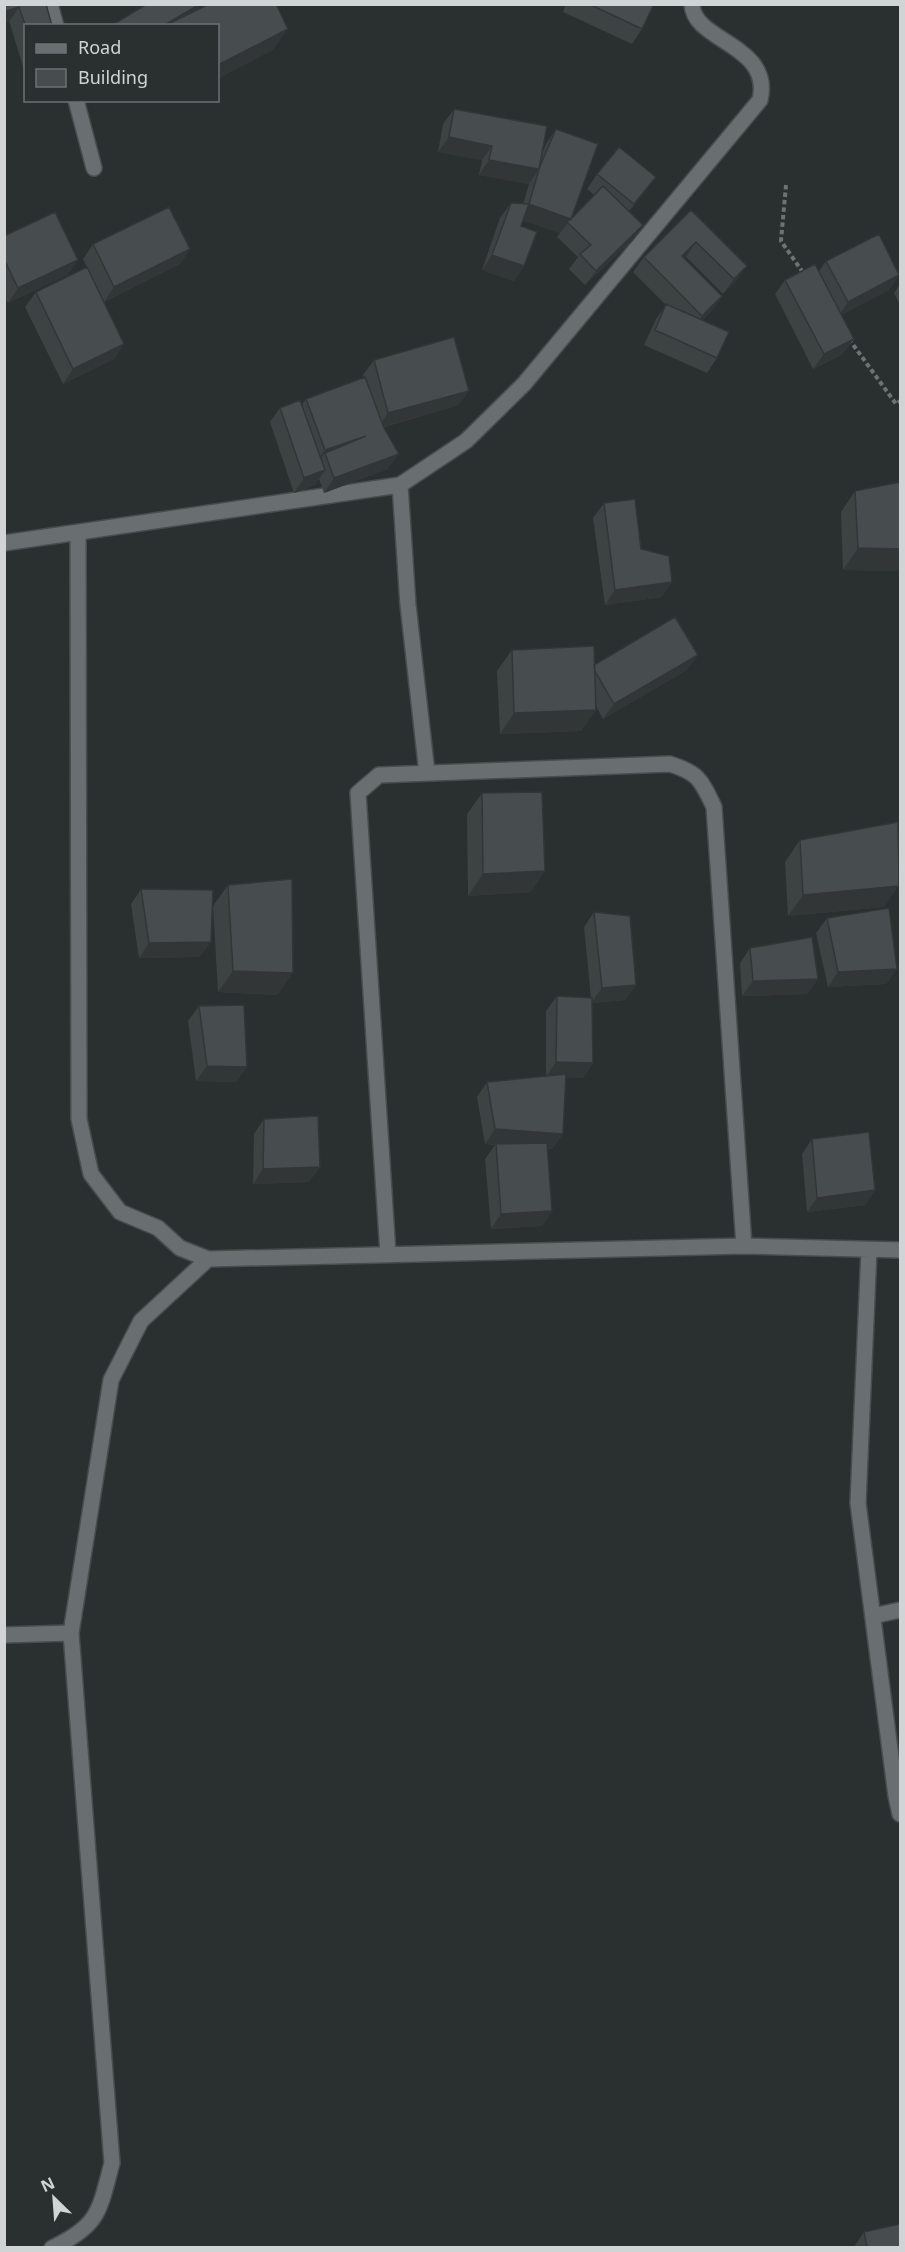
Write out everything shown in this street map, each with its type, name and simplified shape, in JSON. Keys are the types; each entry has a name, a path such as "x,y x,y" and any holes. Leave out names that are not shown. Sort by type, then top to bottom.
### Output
{"street":[{"path":"50,4 55,24"},
{"path":"4,543 400,485 466,441 524,384 760,100 763,87 754,63 699,22 692,9 692,4"},
{"path":"77,102 94,168"},
{"path":"400,485 408,605 427,773"},
{"path":"78,533 79,1119 91,1174 120,1212 158,1228 180,1248 208,1258 744,1246 900,1250"},
{"path":"388,1254 358,793 380,775 670,764 690,770 704,786 714,807 744,1246"},
{"path":"869,1250 858,1503 900,1814"},
{"path":"52,2247 72,2238 94,2219 112,2163 71,1633 111,1380 141,1321 208,1258"},
{"path":"873,1616 900,1610"},
{"path":"4,1635 71,1633"}],"path":[{"path":"786,185 781,242 808,280"},
{"path":"848,337 896,404 900,401"}],"building":[{"path":"4,4 46,4 51,24 25,24 19,7 4,12"},
{"path":"147,4 200,4 166,24 114,24"},
{"path":"209,4 276,4 288,29 219,64 219,24 168,24"},
{"path":"589,4 654,4 642,29"},
{"path":"454,109 547,126 539,169 489,160 492,146 449,137"},
{"path":"556,129 598,144 571,219 529,204 540,166"},
{"path":"619,147 656,177 634,204 597,174"},
{"path":"603,186 643,225 596,271 580,254 591,245 567,222"},
{"path":"511,203 529,204 521,226 537,232 524,266 492,255"},
{"path":"169,207 190,249 114,287 93,244"},
{"path":"691,210 747,266 734,279 696,242 682,256 722,296 702,316 644,257"},
{"path":"55,212 78,260 18,288 4,259 4,236"},
{"path":"879,234 899,275 848,302 826,261"},
{"path":"815,264 854,339 824,354 785,280"},
{"path":"87,267 124,344 73,369 36,292"},
{"path":"666,304 729,332 717,358 655,330"},
{"path":"454,337 469,391 388,413 374,360"},
{"path":"365,377 384,428 399,454 334,478 325,453 366,436 325,450 306,399"},
{"path":"300,400 325,470 304,478 280,408"},
{"path":"900,482 900,549 858,548 855,491"},
{"path":"635,499 641,549 669,556 672,582 615,590 604,503"},
{"path":"675,617 698,655 614,704 595,671 594,665"},
{"path":"594,646 596,710 514,713 512,650"},
{"path":"542,792 545,871 483,874 482,793"},
{"path":"898,822 899,886 803,895 800,840"},
{"path":"292,879 293,973 233,971 228,885"},
{"path":"141,889 213,890 211,942 149,943"},
{"path":"889,908 897,969 838,972 827,918"},
{"path":"594,912 630,916 636,985 602,988"},
{"path":"812,937 818,979 753,981 750,948"},
{"path":"557,996 592,998 593,1063 556,1062"},
{"path":"244,1005 247,1067 207,1066 199,1006"},
{"path":"566,1074 563,1134 495,1129 487,1082"},
{"path":"318,1116 320,1167 263,1169 264,1119"},
{"path":"869,1132 875,1190 817,1198 812,1139"},
{"path":"547,1143 552,1211 501,1214 496,1144"},
{"path":"900,2224 900,2247 867,2247 864,2232"}]}
